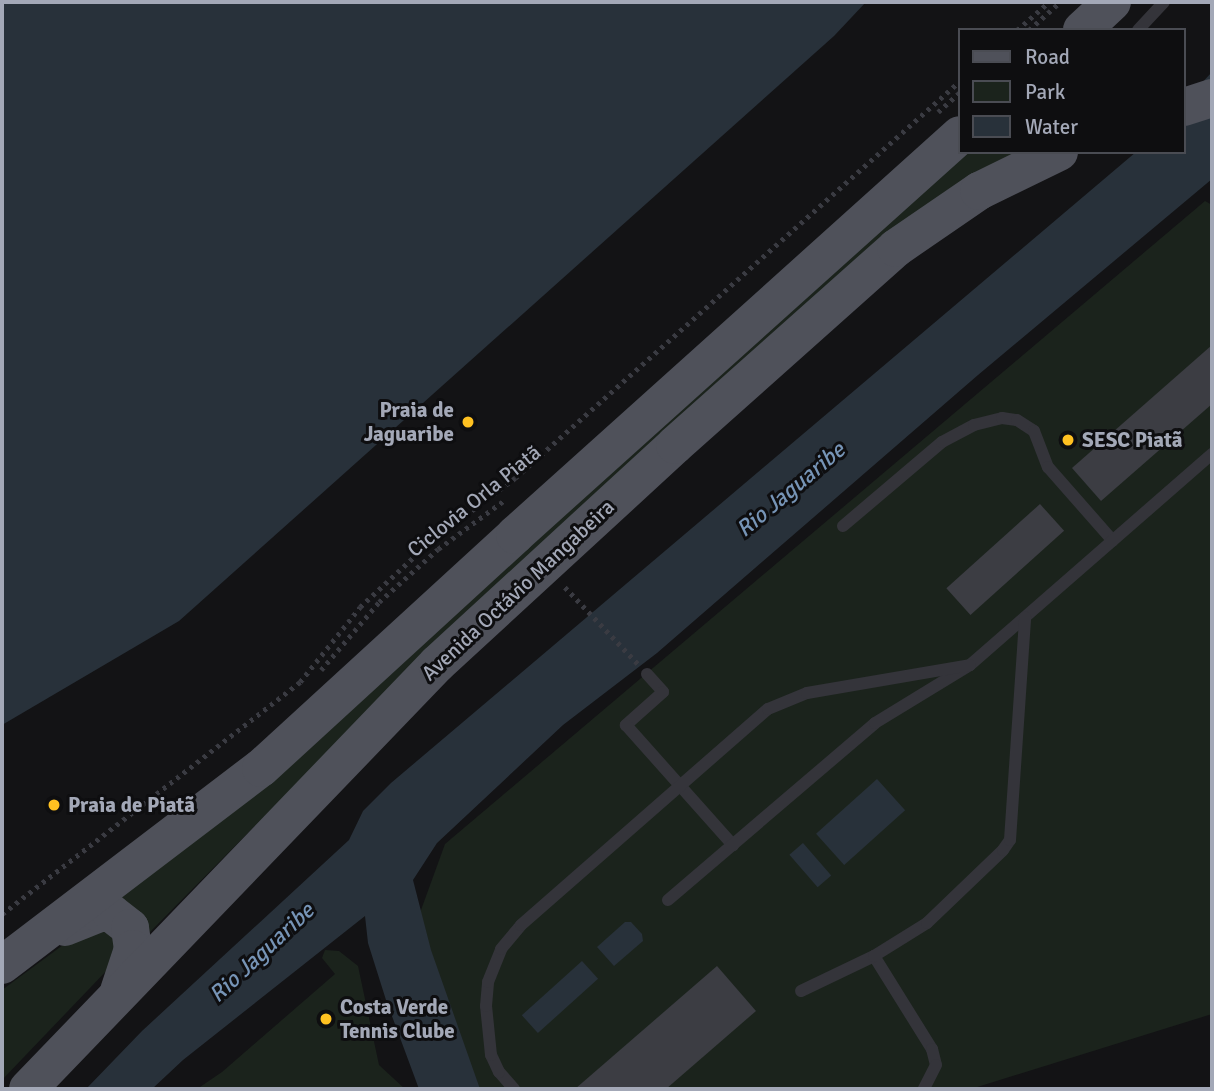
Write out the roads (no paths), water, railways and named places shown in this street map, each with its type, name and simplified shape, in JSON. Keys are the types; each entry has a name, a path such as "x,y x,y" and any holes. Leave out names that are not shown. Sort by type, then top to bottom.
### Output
{"main road":[{"path":"1186,106 1212,99"},
{"name":"Avenida Octávio Mangabeira","path":"13,956 261,768 536,516 945,127"},
{"name":"Avenida Octávio Mangabeira","path":"28,1089 437,664 896,247 979,191 1055,154"},
{"path":"13,956 85,917 111,914 122,919 130,928 132,950 117,997"}],"lane":[{"path":"1140,28 1164,2"},
{"path":"843,526 942,442 974,425 1002,418 1017,420 1034,431 1048,467 1113,541"},
{"path":"668,900 875,723 970,665 1212,454"},
{"path":"800,991 874,956 927,923 1003,850 1010,840 1025,618"},
{"path":"514,1089 499,1073 491,1055 487,1032 488,982 501,949 521,925 768,709 787,699 970,665"},
{"path":"647,674 663,692 626,725 733,845"},
{"path":"874,956 932,1049 936,1065 931,1080 924,1089"}],"water":[{"path":"2,2 866,2 834,36 179,621 2,725"},
{"name":"Rio Jaguaribe","path":"1212,72 1212,179 978,375 657,653 563,725 437,843 413,880 431,950 480,1089 419,1089 368,943 365,916 183,1060 152,1089 86,1089 142,1031 349,840 363,811 391,783 1134,154 1186,154 1186,100"},
{"path":"877,779 905,810 844,865 816,834"},
{"path":"803,843 831,875 818,887 789,855"},
{"path":"625,922 631,922 642,934 643,941 614,966 597,947"},
{"path":"582,961 598,979 538,1033 522,1015"}],"place":[{"name":"Praia de Jaguaribe","path":"468,422"},
{"name":"SESC Piatã","path":"1068,440"},
{"name":"Praia de Piatã","path":"54,805"},
{"name":"Costa Verde Tennis Clube","path":"326,1019"}]}
